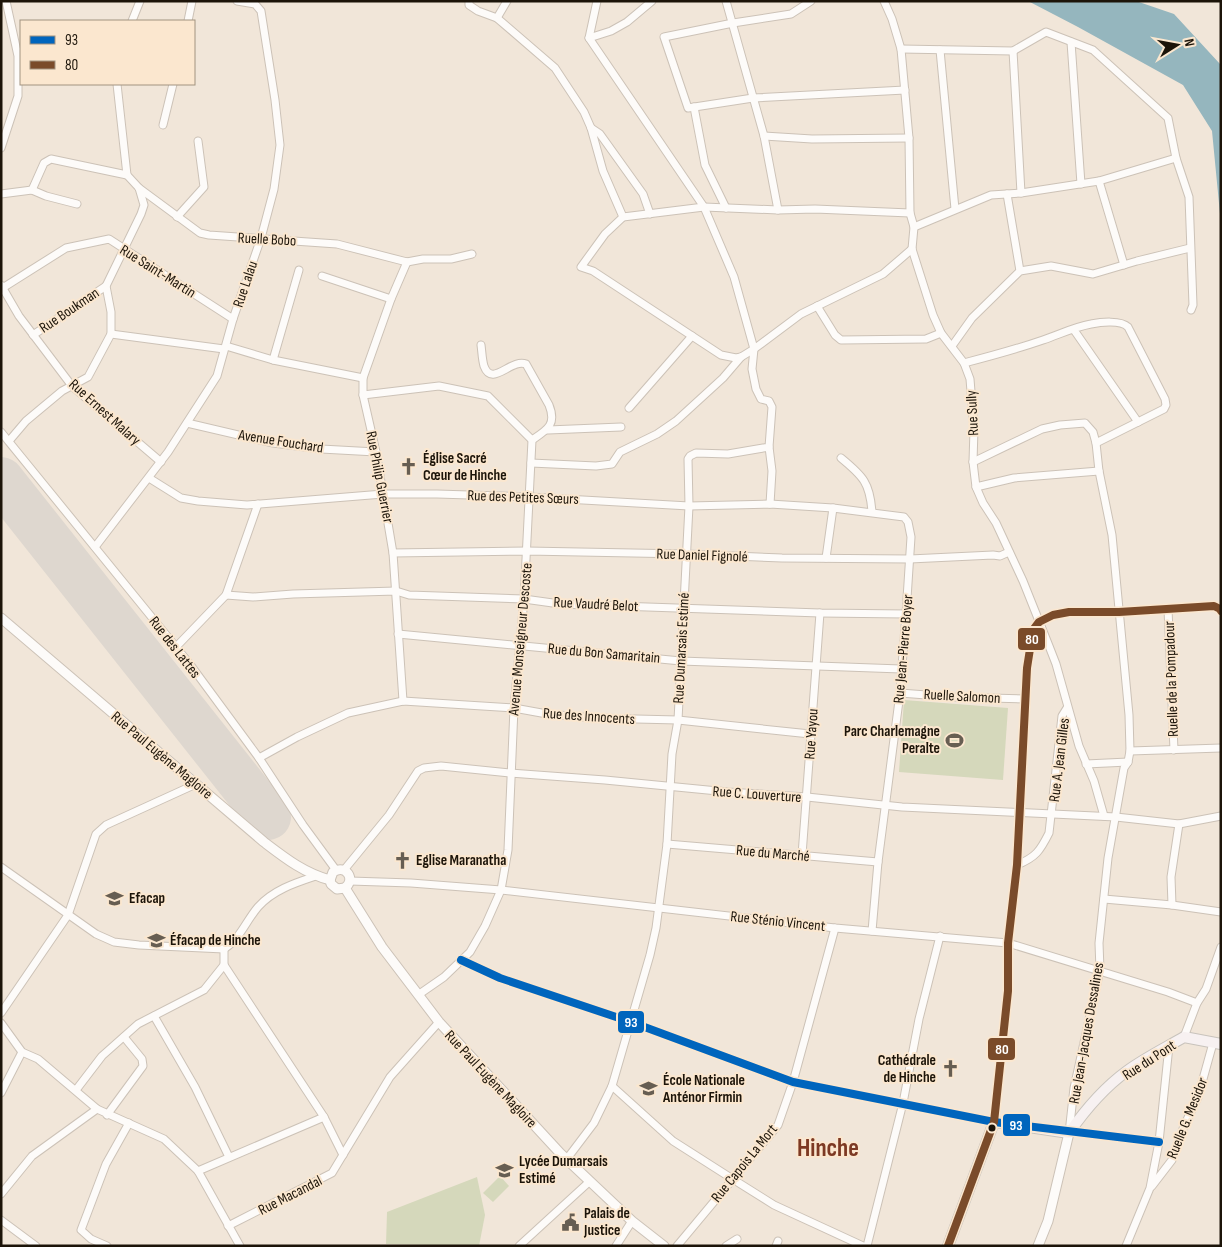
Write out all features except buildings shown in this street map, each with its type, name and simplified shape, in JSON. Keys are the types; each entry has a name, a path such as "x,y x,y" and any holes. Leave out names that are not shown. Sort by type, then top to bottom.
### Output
{"main road":[{"name":"Rue Paul Eugène Magloire","path":"1,618 264,842 296,866 316,876 330,880"},
{"path":"340,870 348,873 347,884 337,889 331,884 330,880 331,874 340,870"},
{"name":"Rue Paul Eugène Magloire","path":"347,884 382,947 439,1022 566,1160 632,1221 664,1246"},
{"name":"Rue du Pont","path":"1069,1133 1094,1102 1127,1071 1184,1037 1217,1044"},
{"path":"948,1246 994,1122 1069,1133"},
{"name":"Rue Jean-Jacques Dessalines","path":"1038,1246 1048,1221 1069,1133"}],"street":[{"path":"1,148 18,96 18,56 6,1"},
{"path":"132,20 140,1"},
{"path":"188,20 192,1"},
{"name":"Rue Lalau","path":"95,547 161,462 217,376 274,188 280,145 261,11 256,4 237,1"},
{"path":"468,1 469,5 478,11 497,18 555,68 584,112 591,128 603,171 622,217"},
{"path":"497,18 507,1"},
{"path":"596,1 589,38 704,207 734,278 754,349 752,369 756,389 758,395 762,399 769,401 772,407 769,447 772,471 770,504"},
{"path":"589,38 611,31 626,22 652,1"},
{"path":"726,1 764,136 778,210"},
{"path":"811,1 791,14 664,37 688,108 753,98 905,90"},
{"name":"Rue Sully","path":"884,1 892,18 901,49 909,138 910,214 914,227 912,249 941,333 964,363 970,379 974,429 973,462 976,487 983,503 996,523 1023,581 1056,664 1067,708 1086,764 1094,781 1104,816"},
{"path":"1,18 10,17"},
{"path":"901,49 1013,51 1046,32 1093,50 1168,118 1176,158 1189,197 1191,310"},
{"path":"1071,42 1081,184"},
{"path":"940,50 955,209"},
{"path":"1013,51 1021,193"},
{"path":"32,190 44,163 51,159 127,175 117,85"},
{"path":"163,125 173,85"},
{"path":"694,107 705,164 726,208"},
{"path":"591,128 600,134 643,194 650,214"},
{"path":"764,136 812,139 909,138"},
{"path":"177,216 204,188 198,141"},
{"path":"914,227 991,195 1021,193 1099,181 1176,158"},
{"name":"Ruelle Bobo","path":"127,175 139,188 200,233 337,244 407,262"},
{"path":"1099,181 1124,265"},
{"path":"9,441 26,421 62,391 88,378 111,334 106,286 141,214 144,205 139,188"},
{"path":"1,194 32,190 46,196 77,204"},
{"path":"1007,194 1020,271"},
{"path":"741,357 721,355 593,272 581,267 605,234 622,217 704,207 778,210 815,209 910,214"},
{"name":"Rue Saint-Martin","path":"2,287 66,248 109,240 233,319"},
{"path":"952,346 972,318 1020,271 1051,266 1093,274 1190,248"},
{"path":"531,463 596,466 612,464 620,452 657,434 676,421 722,378 741,357 801,314 884,274 912,249"},
{"path":"407,262 424,259 451,259 472,254"},
{"name":"Rue Philip Guerrier","path":"403,701 393,553 376,452 362,395 363,378 407,262"},
{"path":"273,360 299,270"},
{"path":"322,276 392,299"},
{"name":"Rue Boukman","path":"33,335 106,286"},
{"name":"Rue Ernest Malary","path":"2,287 19,316 72,386 161,462"},
{"path":"817,306 835,335 841,340 926,338 941,333"},
{"path":"964,363 1018,349 1090,324 1121,323 1128,327 1165,399 1166,405 1164,409 1096,443 1093,432 1085,423 1060,425 1042,429 973,462"},
{"path":"1074,330 1138,422"},
{"path":"111,334 225,348 273,360 363,378"},
{"path":"628,408 692,336"},
{"path":"481,345 484,366 492,374 498,374 515,363 526,364 552,412 552,421 548,430"},
{"path":"362,395 439,386 488,396 532,440 548,430 621,427"},
{"name":"Avenue Fouchard","path":"187,423 272,443 321,449 376,452"},
{"name":"Rue des Lattes","path":"1,432 176,647 259,758 303,826 340,870"},
{"name":"Avenue Monseigneur Descoste","path":"418,995 444,977 470,952 501,890 508,850 510,773 524,599 532,440"},
{"name":"Rue Jean-Jacques Dessalines","path":"1069,1133 1074,1088 1100,970 1099,943 1108,858 1124,768 1128,762 1130,751 1129,716 1112,535 1099,470 1096,443"},
{"name":"Rue Dumarsais Estimé","path":"566,1160 594,1124 612,1086 650,955 659,908 667,844 672,754 678,720 689,506 688,459 696,453 728,454 769,447"},
{"path":"841,458 860,473 871,496 872,512"},
{"path":"976,487 1014,478 1099,470"},
{"name":"Rue des Petites Sœurs","path":"148,478 181,498 247,505 383,494 530,497 689,506 770,504 833,508 904,517"},
{"path":"176,647 226,595 258,504"},
{"path":"826,558 833,508"},
{"name":"Rue Jean-Pierre Boyer","path":"872,931 878,862 900,693 910,559 910,527 904,517"},
{"name":"Rue Daniel Fignolé","path":"393,553 527,551 782,558 910,559 1000,556 1009,552"},
{"name":"Rue Vaudré Belot","path":"226,595 253,597 396,591 409,595 524,599 560,604 906,614"},
{"path":"461,960 500,978 631,1022 793,1082 994,1122 1008,991 1008,943 1017,865 1029,645 1033,630 1039,622 1053,615 1069,612 1119,612 1214,606 1221,611"},
{"name":"Ruelle de la Pompadour","path":"1168,609 1174,750"},
{"name":"Rue Yayou","path":"802,855 820,613"},
{"name":"Rue du Bon Samaritain","path":"398,634 681,661 901,669"},
{"name":"Ruelle Salomon","path":"900,693 1025,699"},
{"name":"Rue des Innocents","path":"259,758 297,737 348,714 403,701 514,708 547,714 594,718 678,720 810,734"},
{"name":"Rue A. Jean Gilles","path":"1017,865 1032,859 1041,848 1049,833 1062,716 1067,708"},
{"path":"1130,751 1221,748"},
{"path":"1086,764 1128,762"},
{"name":"Rue C. Louverture","path":"340,870 389,815 410,780 418,771 424,768 441,766 670,787 807,797 885,806 1104,816 1179,824 1221,816"},
{"path":"1,1013 68,914 92,843 100,828 196,784"},
{"path":"1172,905 1171,877 1179,824"},
{"name":"Rue du Marché","path":"667,844 878,862"},
{"path":"1,867 96,934 114,942 224,949 231,944 257,908 270,895 295,883 316,876"},
{"name":"Rue Sténio Vincent","path":"347,884 412,883 501,890 836,928 1008,943 1100,970 1197,1003"},
{"path":"1104,899 1172,905 1221,912"},
{"name":"Rue Capois La Mort","path":"677,1246 778,1125 793,1082 836,928"},
{"path":"867,1246 940,936"},
{"path":"1184,1037 1197,1003 1206,989 1221,948"},
{"path":"224,949 224,965 324,1117 344,1155"},
{"path":"76,1090 102,1056 138,1024 204,990 224,965"},
{"path":"154,1016 195,1087 229,1157"},
{"name":"Rue Macandal","path":"228,1226 332,1173 390,1077 439,1022"},
{"path":"1,1024 22,1052 38,1059 97,1109 164,1139 198,1171 240,1246"},
{"path":"107,1114 143,1066 142,1059 124,1037"},
{"name":"Ruelle G. Mesidor","path":"1150,1188 1172,1160 1217,1044"},
{"path":"1126,1246 1141,1214 1150,1188 1159,1142 1169,1046"},
{"path":"1,1093 22,1052"},
{"path":"612,1086 673,1141 774,1205 863,1246"},
{"path":"1,1194 32,1156 97,1109"},
{"path":"198,1171 324,1117"},
{"path":"107,1246 91,1239 81,1230 106,1164 129,1123"},
{"path":"1069,1133 1079,1132 1159,1142"},
{"path":"519,1246 589,1182"},
{"path":"1,1220 37,1245"},
{"path":"616,1246 632,1221"},
{"path":"726,1246 737,1239"}],"green space":[{"name":"Parc Charlemagne Peralte","path":"904,700 1008,708 1003,780 899,772"},
{"path":"500,1176 509,1186 493,1202 483,1193"},
{"path":"477,1177 485,1215 479,1246 386,1244 387,1212"}],"water":[{"path":"1028,1 1136,1 1174,14 1220,64 1221,224 1212,131 1183,85"}],"runway":[{"path":"1,480 268,817"}],"transit line":[{"name":"80","path":"948,1246 994,1122 1008,991 1008,943 1017,865 1027,668 1033,630 1039,622 1053,615 1069,612 1119,612 1214,606 1221,611"},
{"name":"93","path":"461,960 500,978 631,1022 793,1082 994,1122 1159,1142"}],"place":[{"name":"Église Sacré Cœur de Hinche","path":"409,467"},
{"name":"Parc Charlemagne Peralte","path":"954,740"},
{"name":"Eglise Maranatha","path":"402,860"},
{"name":"Efacap","path":"115,898"},
{"name":"Éfacap de Hinche","path":"156,940"},
{"name":"Cathédrale de Hinche","path":"950,1069"},
{"name":"École Nationale Anténor Firmin","path":"649,1089"},
{"name":"Lycée Dumarsais Estimé","path":"505,1170"},
{"name":"Palais de Justice","path":"570,1222"}],"district":[{"name":"Hinche","path":"828,1147"}]}
